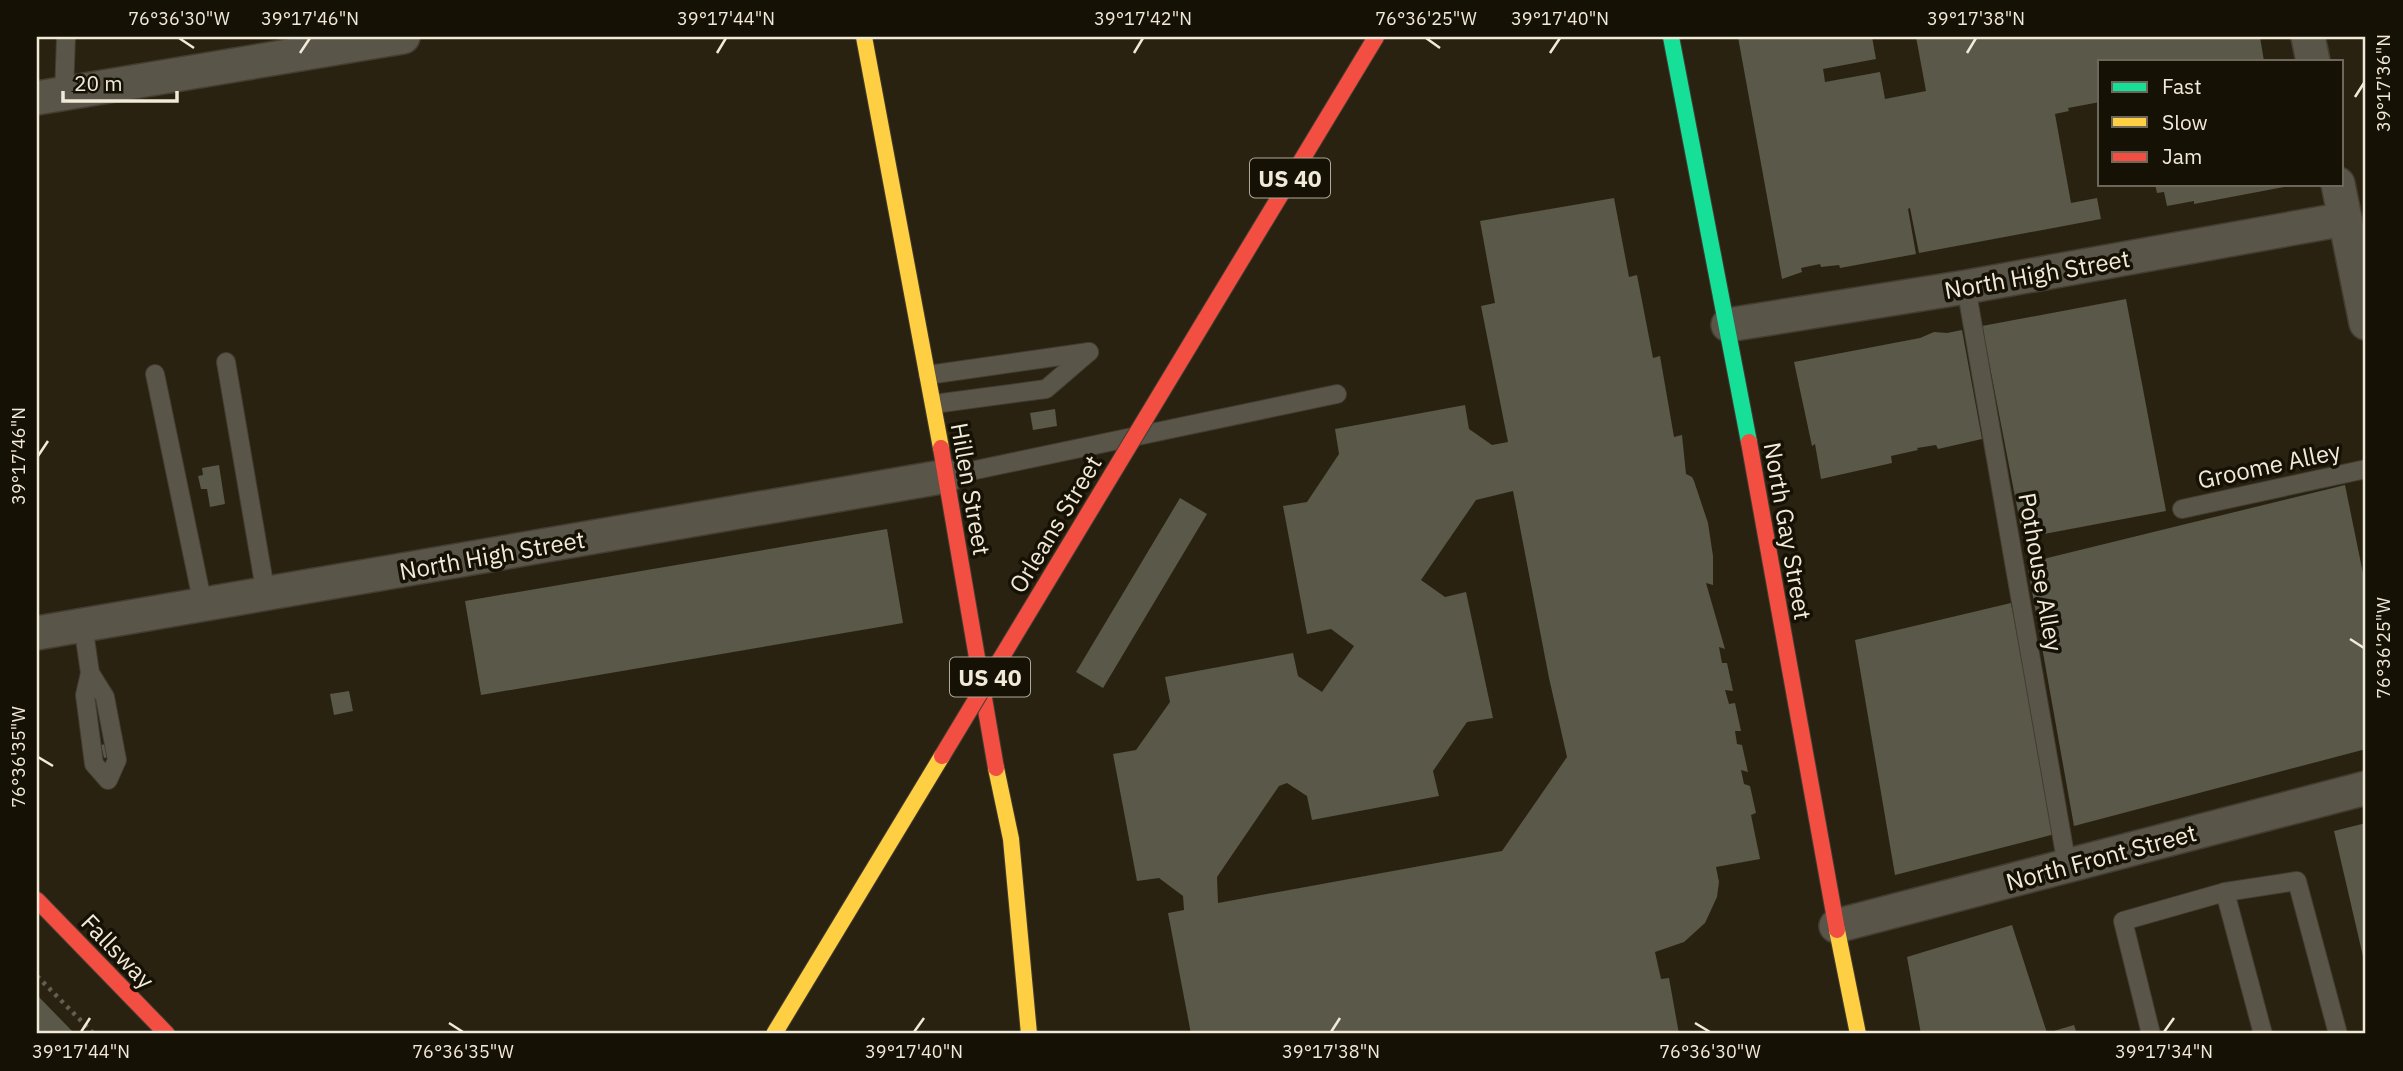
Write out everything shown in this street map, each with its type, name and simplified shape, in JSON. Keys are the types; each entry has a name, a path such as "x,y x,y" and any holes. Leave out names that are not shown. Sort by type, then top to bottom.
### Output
{"main road":[{"name":"Hillen Street","path":"864,37 947,476 988,729 1011,839 1029,1034"},
{"name":"Orleans Street","path":"775,1034 1376,37"},
{"name":"North Gay Street","path":"1671,37 1728,325 1836,926 1858,1034"},
{"name":"Fallsway","path":"37,900 167,1034"}],"street":[{"path":"51,96 403,37"},
{"path":"2308,37 2313,60"},
{"path":"2339,186 2356,216 2366,323"},
{"name":"North High Street","path":"1728,325 1966,287 2356,216"},
{"name":"North High Street","path":"37,633 947,476"},
{"name":"North Front Street","path":"1836,926 2366,788"}],"lane":[{"path":"51,96 66,37"},
{"name":"Pothouse Alley","path":"1966,287 2067,866"},
{"path":"928,375 1089,352 1046,389 934,404"},
{"path":"226,362 266,595"},
{"path":"155,374 203,605"},
{"path":"947,476 1337,394"},
{"name":"Groome Alley","path":"2182,509 2366,469"},
{"path":"83,625 90,673 85,695 94,764 108,780 117,760 105,696 90,673"},
{"path":"2151,1034 2123,921 2225,892 2297,881 2338,1034"},
{"path":"2225,892 2263,1034"}],"path":[{"path":"37,976 94,1034"}],"building":[{"path":"1738,37 1872,37 1876,59 1823,69 1825,82 1880,72 1885,99 1926,91 1916,37 2260,37 2264,60 2098,60 2098,102 2068,108 2069,111 2055,114 2071,203 2097,198 2101,219 1919,253 1910,208 1908,209 1916,254 1840,268 1839,265 1821,267 1820,264 1801,268 1802,272 1782,279"},
{"path":"2155,186 2289,186 2194,204 2194,201 2167,206 2164,192 2157,193"},
{"path":"1614,198 1629,277 1637,275 1653,358 1660,356 1674,437 1682,435 1686,474 1694,481 1708,523 1713,556 1713,585 1706,583 1725,649 1719,647 1722,663 1727,663 1733,691 1725,690 1729,704 1735,703 1741,731 1735,731 1737,744 1742,745 1748,772 1741,770 1744,784 1750,786 1756,813 1751,815 1760,859 1716,867 1719,882 1717,897 1705,923 1684,942 1655,952 1661,979 1669,978 1679,1034 1191,1034 1168,913 1184,910 1183,896 1159,878 1137,881 1113,754 1136,750 1170,702 1165,677 1293,653 1298,676 1322,692 1354,646 1331,629 1307,634 1283,506 1307,502 1339,454 1335,429 1465,405 1469,429 1492,445 1508,442 1481,306 1495,303 1480,221","holes":["1513,491 1567,757 1502,851 1218,903 1217,877 1279,786 1287,783 1307,796 1312,820 1439,796 1433,771 1467,722 1493,718 1466,592 1445,597 1421,580 1476,500"]},
{"path":"2126,299 2166,511 2023,538 1982,326"},
{"path":"1962,330 1982,439 1938,449 1936,445 1917,448 1918,450 1891,456 1892,463 1821,479 1794,362 1920,338 1934,332"},
{"path":"1055,409 1057,426 1033,430 1030,413"},
{"path":"219,465 225,504 210,507 207,489 201,489 198,476 203,475 202,468"},
{"path":"2345,485 2366,588 2366,749 2074,826 2027,563"},
{"path":"1180,498 1207,514 1103,688 1076,672"},
{"path":"887,529 903,623 481,695 465,601"},
{"path":"2011,603 2055,834 1895,875 1855,640"},
{"path":"349,691 353,711 334,715 330,694"},
{"path":"109,743 112,756 104,758 101,745"},
{"path":"2366,823 2366,965 2365,965 2334,831"},
{"path":"2012,925 2047,1033 2074,1025 2077,1034 1921,1034 1907,957"},
{"path":"37,995 75,1034 37,1034"}],"traffic: fast":[{"path":"1671,37 1749,442"}],"traffic: slow":[{"path":"864,37 941,448"},
{"path":"774,1034 942,756"},
{"path":"996,768 1011,839 1029,1034"},
{"path":"1837,930 1858,1034"}],"traffic: jam":[{"path":"1205,320 1376,37"},
{"path":"942,756 1205,320"},
{"path":"1749,442 1837,930"},
{"path":"941,448 996,768"},
{"path":"37,900 167,1034"}]}
